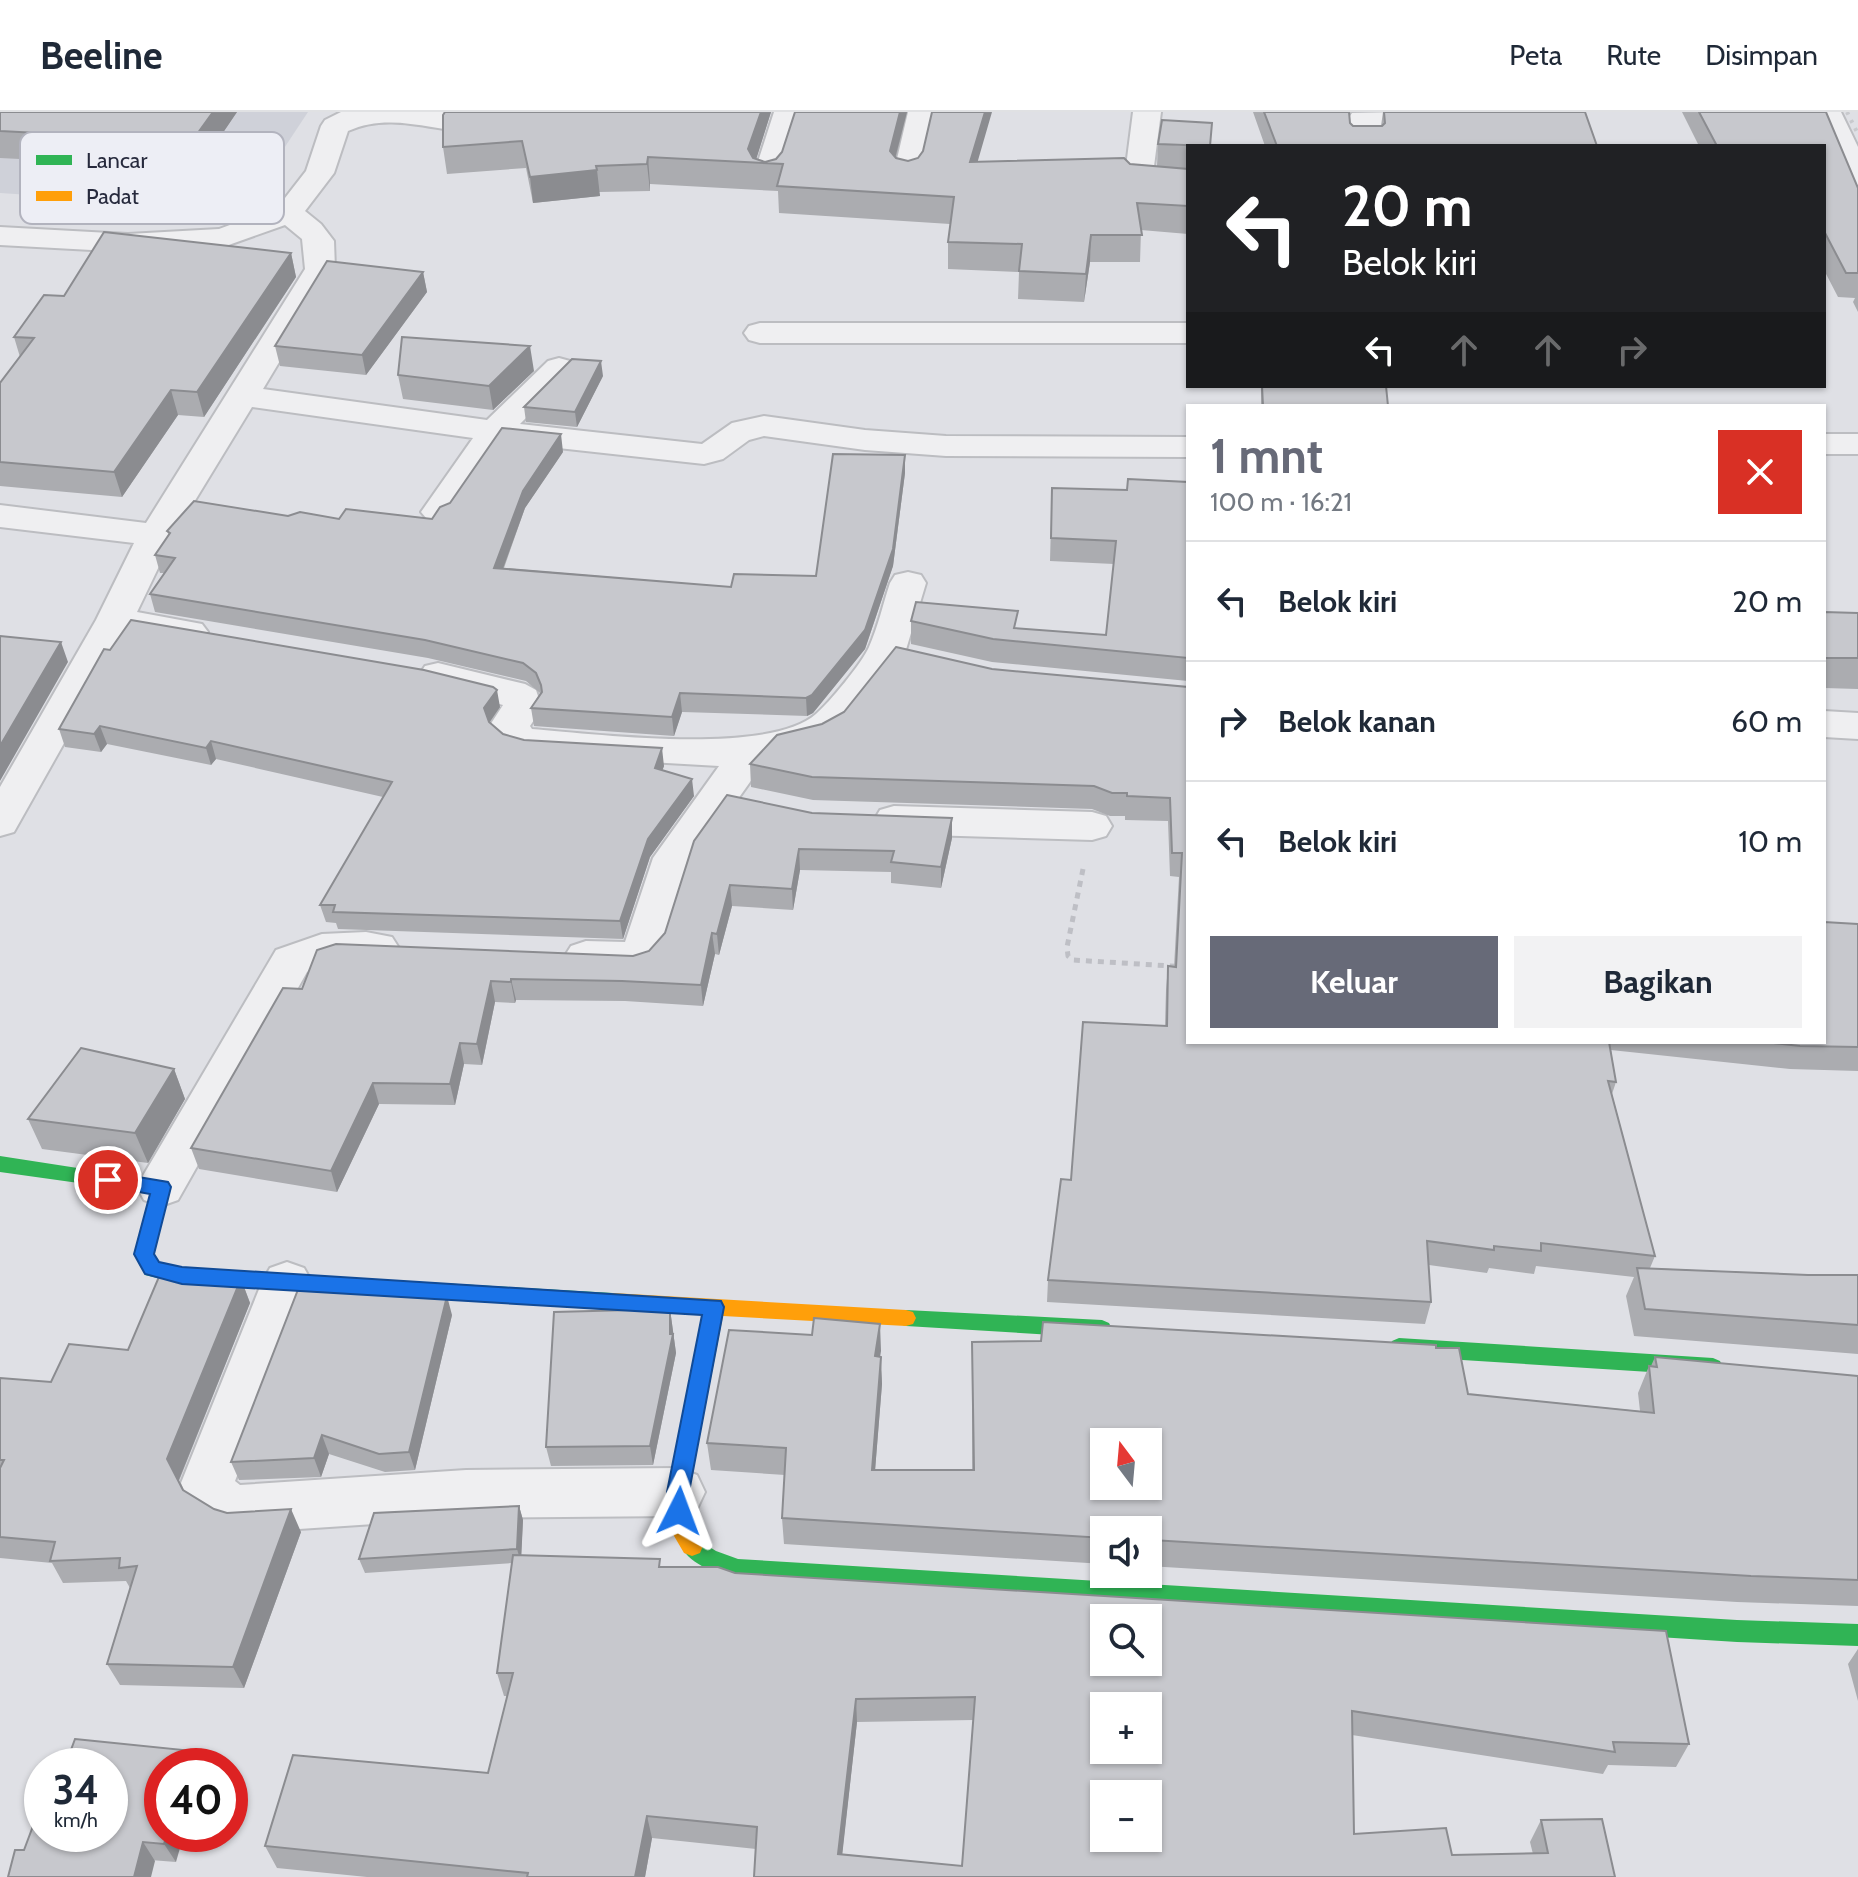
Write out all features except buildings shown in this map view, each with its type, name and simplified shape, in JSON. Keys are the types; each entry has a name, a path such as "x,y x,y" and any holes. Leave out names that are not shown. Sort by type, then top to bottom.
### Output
{"street":[{"path":"284,215 320,173 335,126 355,116 387,112"},
{"path":"395,112 455,123 502,126 567,121 593,112"},
{"path":"767,177 788,112"},
{"path":"907,176 922,112"},
{"path":"1147,112 1138,182 1186,184"},
{"path":"1364,144 1362,119 1387,119 1386,112"},
{"path":"1827,112 1858,176"},
{"path":"0,822 115,620 156,535 192,504 244,396 320,269 323,246 314,233 288,213"},
{"path":"0,236 128,243 223,238 259,224"},
{"path":"760,333 1186,333"},
{"path":"439,512 494,431 559,368"},
{"path":"244,396 494,431 704,454 722,449 739,431 761,426 865,440 1023,446 1186,447"},
{"path":"1826,444 1858,444"},
{"path":"0,516 156,535"},
{"path":"397,668 511,693 522,699 523,708 510,725 512,736 527,742 711,754 753,748 808,735 829,724 901,656 908,583"},
{"path":"115,620 225,638"},
{"path":"1826,724 1858,726"},
{"path":"545,955 636,958 643,953 674,858 753,748"},
{"path":"717,797 763,809"},
{"path":"862,819 1092,826"},
{"path":"419,950 341,947 304,954 291,961 161,1187 144,1254 152,1269 182,1276 1127,1331"},
{"path":"0,1164 161,1187"},
{"path":"287,1282 208,1483 213,1497 223,1504 237,1509 466,1494 678,1492"},
{"path":"714,1307 678,1492 681,1529 693,1548 709,1559 738,1569 1737,1631 1858,1635"},
{"path":"1380,1346 1724,1368"}],"shaded area":[{"path":"0,112 308,112 284,148 284,132 20,132 20,194 0,193"}],"railway":[{"path":"1847,112 1858,134"}],"traffic: fast":[{"path":"0,1164 161,1187 144,1254 152,1269 182,1276 613,1301"},
{"path":"906,1318 1102,1329"},
{"path":"1399,1347 1713,1367"},
{"path":"692,1546 709,1559 738,1569 1737,1631 1858,1635"}],"traffic: slow":[{"path":"613,1301 906,1318"},
{"path":"692,1546 681,1529 678,1492 714,1307"}],"route":[{"path":"108,1180 161,1187 144,1254 152,1269 182,1276 714,1307 678,1492 679,1511"}]}
